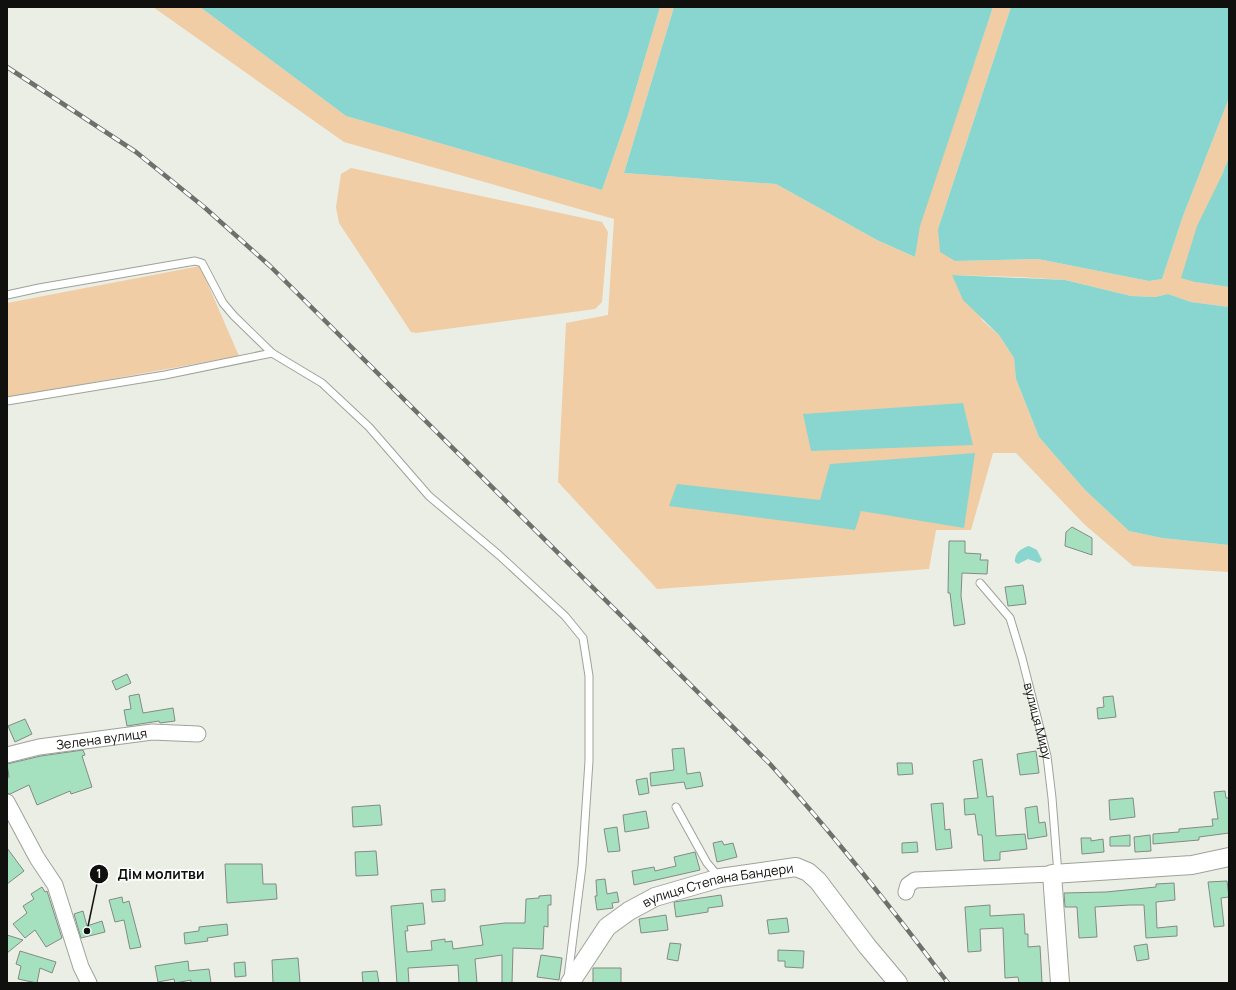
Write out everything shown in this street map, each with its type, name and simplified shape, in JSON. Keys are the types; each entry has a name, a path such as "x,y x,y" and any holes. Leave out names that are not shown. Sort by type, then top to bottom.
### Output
{"street":[{"name":"Зелена вулиця","path":"7,755 39,747 152,732 198,734"},
{"path":"7,802 37,858 55,885 81,967 89,983"},
{"path":"906,892 908,885 916,880 1055,874 1192,865 1229,857"},
{"name":"вулиця Степана Бандери","path":"569,983 607,927 629,911 655,897 720,878 796,867 808,872 818,881 867,946 898,983"},
{"name":"вулиця Миру","path":"1055,874 1060,983"}],"lane":[{"path":"7,295 39,288 199,261 205,266 224,303 234,316 272,352 327,388 370,427 429,496 499,555 554,606 583,638 590,676 589,761 582,866 569,983"},
{"path":"7,401 165,375 272,352"},
{"name":"вулиця Миру","path":"980,583 1010,618 1022,658 1047,756 1052,798 1055,874"},
{"path":"676,807 707,863 720,878"}],"shaded area":[{"path":"153,7 200,7 346,116 602,190 628,115 660,7 674,7 624,173 776,184 877,240 915,257 919,226 993,7 1011,7 938,229 955,261 1038,259 1149,281 1162,279 1183,216 1229,98 1229,157 1222,175 1195,282 1229,287 1229,307 1191,302 1168,294 1155,297 1131,296 1065,280 952,275 983,321 999,335 1014,358 1016,379 1039,437 1085,490 1129,531 1162,538 1229,545 1229,572 1133,566 1084,524 1016,453 993,453 971,530 936,530 929,569 657,589 558,482 566,323 608,315 614,219 344,142"},
{"path":"351,168 602,222 608,232 602,302 595,309 416,333 411,332 339,223 336,207 341,174"},
{"path":"200,266 239,356 7,398 7,303"}],"water":[{"path":"200,7 660,7 628,115 602,190 346,116"},
{"path":"674,7 993,7 920,226 915,257 877,240 776,184 624,173"},
{"path":"1011,7 1229,7 1229,98 1183,216 1162,279 1149,281 1038,259 955,261 940,252 938,229"},
{"path":"1229,157 1229,287 1195,282 1181,278 1197,226 1222,175"},
{"path":"952,275 1065,280 1131,296 1155,297 1168,294 1191,302 1229,307 1229,545 1162,538 1129,531 1085,490 1039,437 1016,379 1014,358 999,335 963,300"},
{"path":"963,403 973,445 811,451 803,414"},
{"path":"975,453 964,528 861,511 855,530 669,506 677,484 820,500 830,464"},
{"path":"1029,546 1037,550 1042,560 1039,563 1028,559 1018,564 1015,562 1016,556 1019,552 1023,548"}],"building":[{"path":"1072,527 1092,538 1092,555 1065,546 1066,532"},
{"path":"949,541 965,541 965,553 981,554 980,560 988,560 987,574 962,573 961,596 965,624 954,626 950,593 948,593"},
{"path":"1023,585 1026,604 1008,606 1005,587"},
{"path":"127,674 131,683 116,690 112,681"},
{"path":"139,694 143,713 173,708 175,721 160,723 159,721 127,726 124,710 131,709 129,696"},
{"path":"1113,696 1116,717 1098,719 1097,708 1104,707 1103,697"},
{"path":"25,719 32,734 15,742 8,726"},
{"path":"684,748 687,774 700,772 703,786 686,789 684,782 651,786 650,773 674,770 672,749"},
{"path":"83,750 85,755 82,756 92,787 71,794 70,791 37,805 29,785 10,794 7,793 7,778 9,777 7,764 41,756"},
{"path":"1036,751 1039,773 1020,775 1017,754"},
{"path":"982,759 987,797 993,796 996,836 1025,834 1027,849 1000,852 1000,860 984,861 982,835 978,835 975,814 965,815 964,799 978,798 973,761"},
{"path":"897,763 912,763 913,774 898,775"},
{"path":"647,778 649,793 639,795 636,780"},
{"path":"1225,791 1226,798 1229,798 1229,833 1199,837 1199,840 1153,844 1153,834 1179,832 1179,829 1213,826 1212,819 1218,819 1214,792"},
{"path":"1133,798 1135,817 1110,820 1109,800"},
{"path":"943,803 945,830 950,829 952,848 936,850 931,804"},
{"path":"380,805 382,825 353,827 352,807"},
{"path":"1037,806 1039,823 1045,822 1047,836 1028,839 1025,808"},
{"path":"646,811 649,828 625,832 623,815"},
{"path":"617,827 620,851 608,852 604,829"},
{"path":"1130,835 1130,846 1110,846 1110,837"},
{"path":"1150,835 1151,851 1135,852 1134,837"},
{"path":"1081,838 1091,838 1091,841 1103,839 1104,852 1082,854"},
{"path":"722,841 724,845 733,843 737,857 717,862 713,843"},
{"path":"917,842 918,852 902,853 902,843"},
{"path":"7,848 24,871 7,884"},
{"path":"376,851 378,875 356,876 355,852"},
{"path":"695,852 700,870 634,885 632,871 654,867 655,871 676,866 674,857"},
{"path":"225,864 262,864 263,884 276,884 277,899 227,903"},
{"path":"605,879 607,894 617,892 619,902 612,903 613,908 597,910 595,896 597,896 596,880"},
{"path":"1227,881 1229,897 1221,898 1224,926 1214,927 1208,882"},
{"path":"1174,883 1175,900 1156,902 1157,928 1177,926 1177,936 1146,938 1144,905 1130,905 1095,907 1097,937 1079,938 1077,907 1065,907 1064,893 1106,892 1156,887 1156,884"},
{"path":"42,887 45,892 47,891 62,938 46,947 35,930 25,938 13,924 27,913 23,906 34,899 31,894"},
{"path":"445,889 445,901 432,902 431,890"},
{"path":"551,895 551,905 548,905 548,927 544,926 543,949 513,948 512,983 502,983 502,955 475,959 477,983 459,983 458,965 408,968 409,983 397,983 391,906 423,903 425,924 407,926 408,931 405,931 407,952 432,950 431,941 445,939 445,942 452,941 453,949 483,945 480,926 505,923 525,923 526,899"},
{"path":"721,895 723,906 708,908 708,912 676,917 674,902"},
{"path":"122,897 123,903 129,901 141,947 130,949 124,920 115,922 109,900"},
{"path":"990,905 990,916 1024,914 1025,934 1028,934 1028,947 1040,946 1042,983 1019,983 1018,977 1005,978 1003,928 980,929 981,951 968,952 965,907"},
{"path":"83,911 87,926 102,921 105,932 81,938 74,914"},
{"path":"666,915 668,930 641,933 639,919"},
{"path":"787,918 789,932 769,934 767,920"},
{"path":"227,924 228,935 207,938 208,941 185,944 184,933 199,931 199,927"},
{"path":"7,935 23,940 7,953"},
{"path":"670,943 681,944 678,961 667,959"},
{"path":"1147,944 1149,959 1137,961 1134,946"},
{"path":"778,950 804,951 803,968 785,967 785,961 778,961"},
{"path":"20,951 56,962 52,973 40,968 37,983 18,979 21,966 16,964"},
{"path":"541,955 562,958 559,980 537,977"},
{"path":"298,958 300,983 273,983 272,960"},
{"path":"188,961 189,971 209,969 211,983 191,983 191,980 175,983 174,979 158,982 155,966"},
{"path":"245,962 246,976 235,977 234,963"},
{"path":"593,968 621,968 621,983 593,983"},
{"path":"377,971 379,983 363,983 362,972"}],"railway":[{"path":"7,67 136,152 204,207 270,266 770,764 861,871 948,983"}],"place":[{"name":"Дім молитви","path":"87,931"}]}
